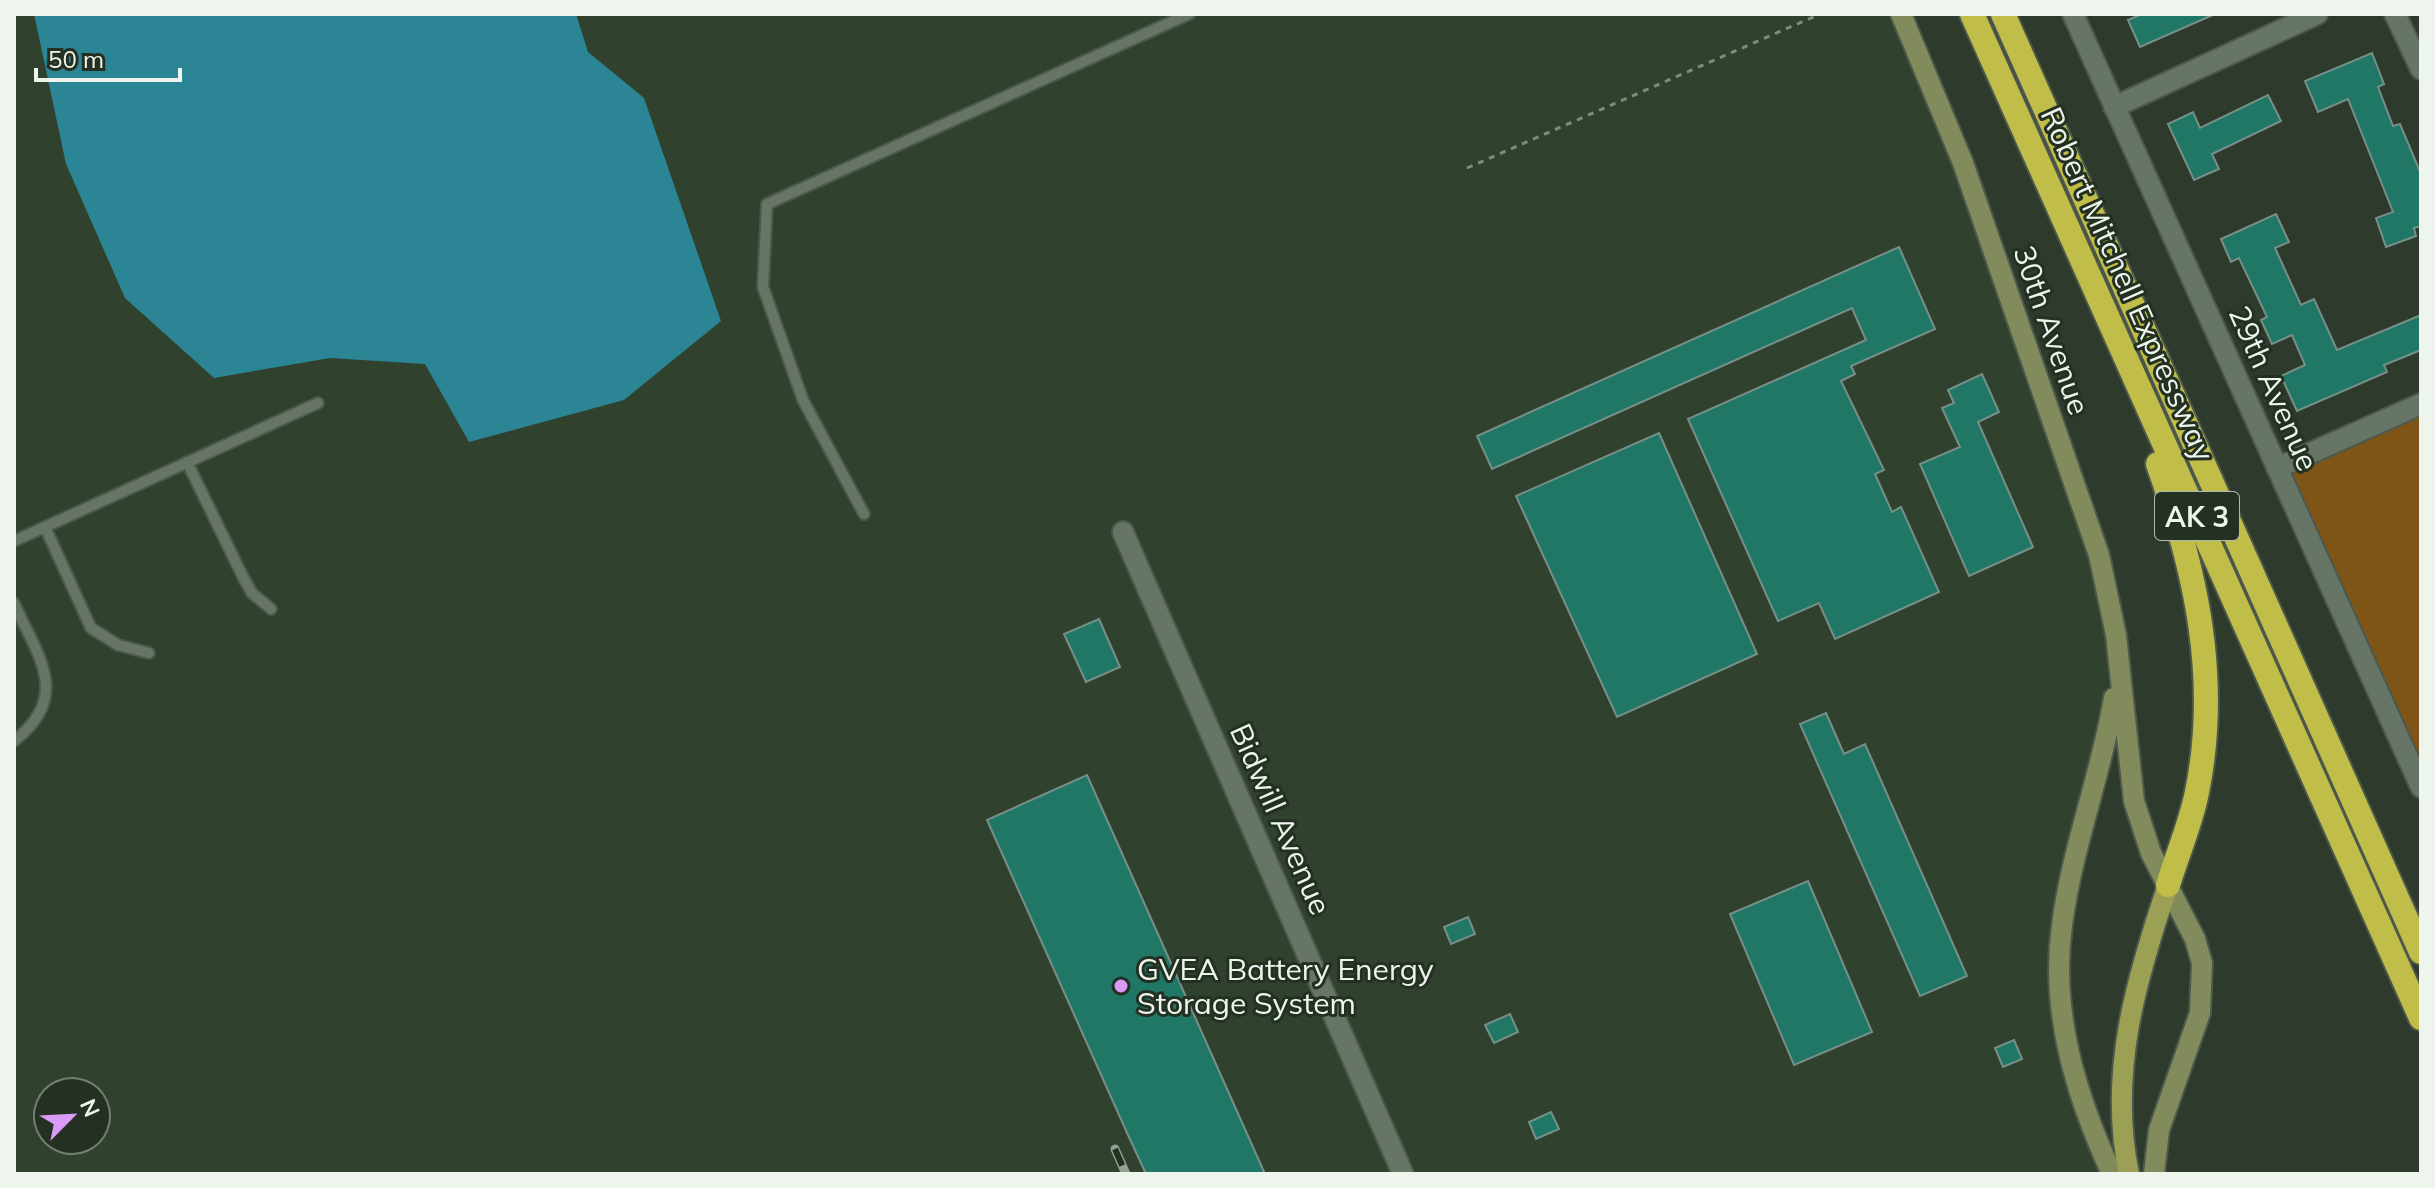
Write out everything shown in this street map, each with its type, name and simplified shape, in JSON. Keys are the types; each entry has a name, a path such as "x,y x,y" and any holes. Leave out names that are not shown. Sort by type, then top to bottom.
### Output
{"highway":[{"name":"Robert Mitchell Expressway","path":"1972,14 2421,1018"},
{"name":"Robert Mitchell Expressway","path":"2003,14 2421,952"},
{"path":"2070,234 2178,520 2203,629 2205,739 2197,794 2168,885"},
{"path":"2354,799 2421,934"}],"main road":[{"name":"30th Avenue","path":"1901,14 1963,163 2099,555 2111,605 2134,801 2151,853 2195,939 2203,987 2192,1039 2159,1130 2154,1174"},
{"name":"30th Avenue","path":"2112,1174 2076,1083 2059,996 2059,963 2071,881 2102,767 2118,675"},
{"path":"2129,1174 2121,1111 2126,1041 2137,981 2168,885"}],"street":[{"name":"29th Avenue","path":"2073,14 2421,787"},
{"path":"2114,107 2317,14"},
{"path":"2395,14 2421,69"},
{"path":"2277,468 2421,404"},
{"name":"Bidwill Avenue","path":"1123,532 1403,1174"}],"lane":[{"path":"864,514 803,400 763,287 767,204 1189,14"},
{"path":"14,541 318,403"},
{"path":"187,462 248,585 271,609"},
{"path":"45,527 91,628 118,645 149,653"},
{"path":"14,603 49,681 47,698 38,716 14,741"}],"path":[{"path":"1467,168 1820,14"}],"shaded area":[{"path":"14,14 1895,14 1946,130 2084,532 2108,638 2107,712 2056,948 2105,1174 14,1174"},
{"path":"2421,404 2421,787 2277,468"}],"water":[{"path":"34,14 576,14 588,52 644,98 721,321 624,400 469,442 425,364 330,358 214,378 125,298 66,164"}],"building":[{"path":"2142,14 2215,14 2140,47 2128,20"},
{"path":"2372,53 2384,84 2378,87 2393,126 2400,124 2421,174 2421,226 2414,228 2416,236 2386,247 2376,218 2393,212 2348,99 2318,112 2305,81"},
{"path":"2268,95 2281,121 2212,154 2219,169 2194,180 2168,124 2193,112 2200,128"},
{"path":"2276,214 2289,242 2275,248 2301,305 2314,299 2337,350 2421,315 2421,350 2384,365 2387,372 2297,411 2281,376 2305,365 2292,335 2272,344 2261,320 2267,317 2239,258 2231,262 2221,239"},
{"path":"1899,247 1935,329 1851,366 1855,374 1841,381 1884,470 1875,474 1892,512 1901,507 1939,592 1835,639 1819,603 1778,621 1688,419 1866,340 1852,308 1492,469 1477,436"},
{"path":"1982,374 1999,412 1978,422 2033,547 1969,576 1920,464 1960,447 1942,408 1954,403 1948,390"},
{"path":"1659,433 1757,654 1617,717 1516,496"},
{"path":"1099,619 1120,667 1086,682 1064,634"},
{"path":"1826,713 1844,754 1865,744 1967,976 1920,996 1800,724"},
{"name":"GVEA Battery Energy Storage System","path":"1087,775 1265,1174 1146,1174 987,820"},
{"path":"1808,881 1872,1032 1794,1065 1730,914"},
{"path":"1468,917 1475,934 1451,944 1444,927"},
{"path":"1510,1014 1518,1032 1494,1043 1485,1025"},
{"path":"2014,1040 2022,1059 2003,1067 1995,1048"},
{"path":"1551,1112 1559,1129 1536,1139 1529,1122"}],"railway":[{"path":"1115,1149 1126,1174"}],"place":[{"name":"GVEA Battery Energy Storage System","path":"1121,986"}]}
